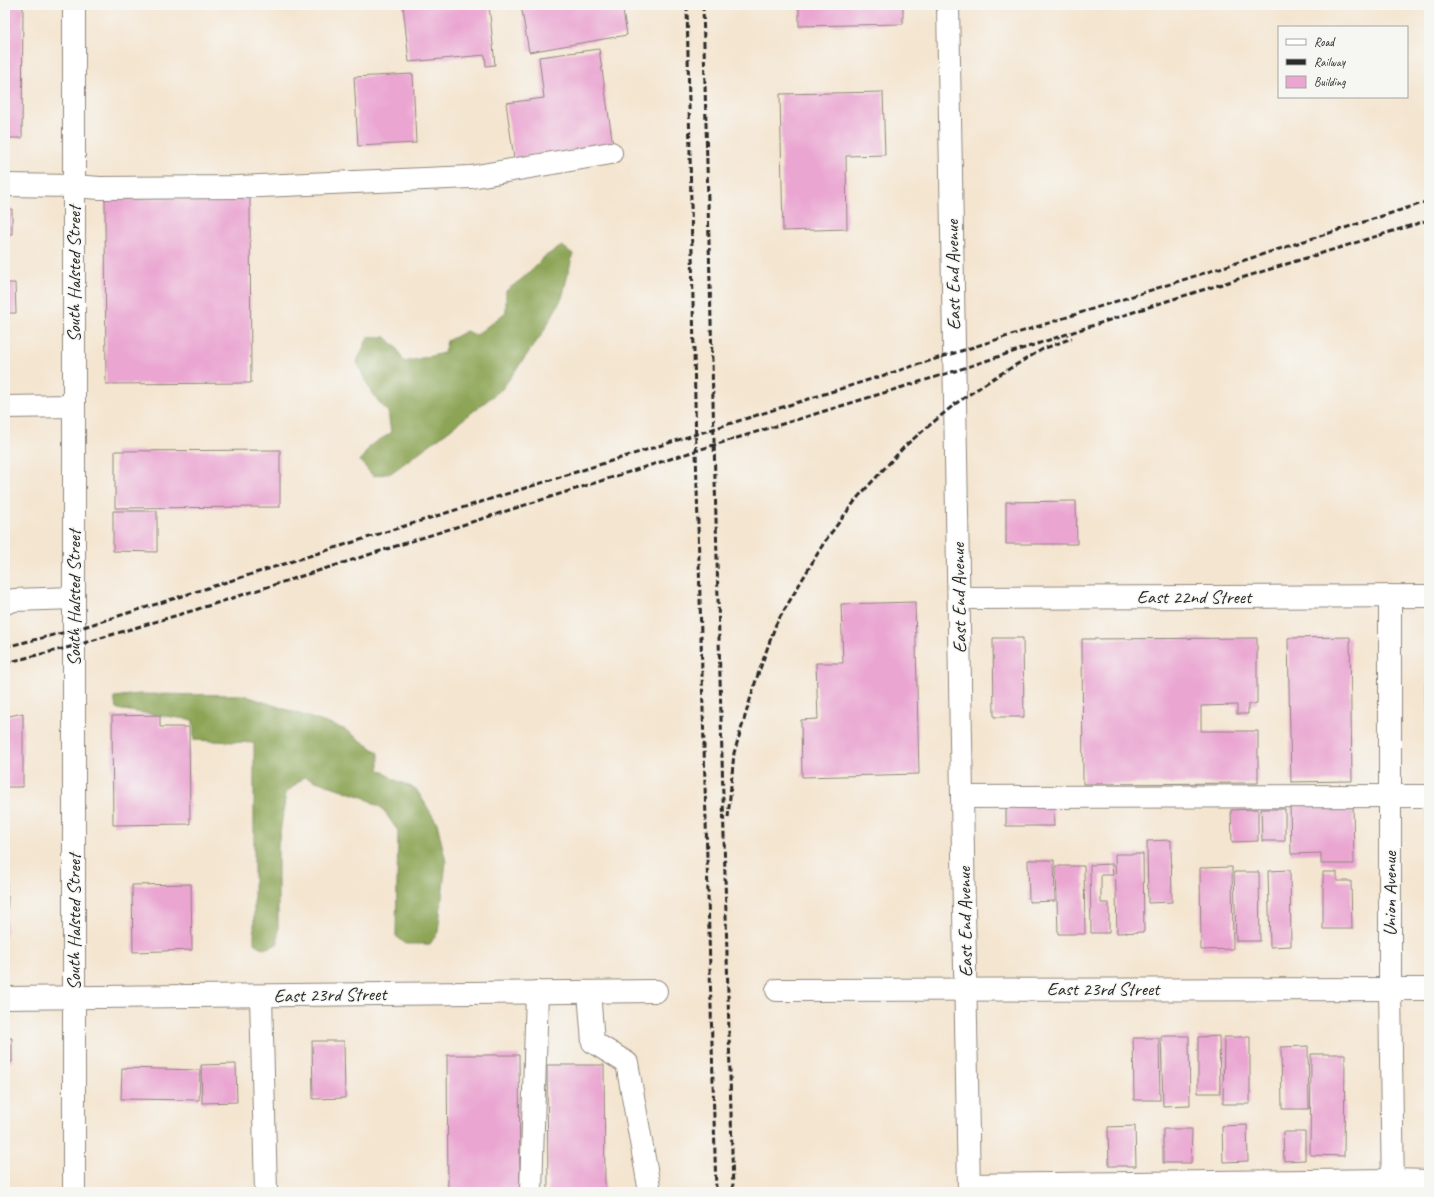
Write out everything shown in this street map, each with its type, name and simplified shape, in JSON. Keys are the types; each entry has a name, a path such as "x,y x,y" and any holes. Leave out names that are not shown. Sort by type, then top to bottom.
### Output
{"street":[{"name":"South Halsted Street","path":"74,5 74,1192"},
{"name":"East End Avenue","path":"948,5 969,1188"},
{"path":"5,185 100,188 238,187 471,177 611,153"},
{"path":"5,407 74,406"},
{"name":"Union Avenue","path":"1390,596 1390,989 1393,1186"},
{"name":"East 22nd Street","path":"959,598 1429,596"},
{"path":"5,603 14,600 74,598"},
{"path":"962,797 1429,796"},
{"name":"East 23rd Street","path":"777,990 1429,989"},
{"name":"East 23rd Street","path":"5,998 656,991"},
{"path":"531,1192 537,992"},
{"path":"589,992 593,1042 627,1063 650,1192"},
{"path":"261,996 266,1192"},
{"path":"969,1188 1393,1186 1429,1181"}],"green space":[{"path":"562,246 573,254 562,298 542,334 502,389 391,473 373,476 360,461 371,445 391,433 388,412 372,394 357,362 368,337 386,337 396,347 404,362 444,353 447,341 466,331 476,335 506,312 506,291 523,278 544,257"},
{"path":"139,694 243,695 344,729 379,753 379,769 393,779 416,789 437,823 446,862 438,932 430,944 406,944 396,936 398,831 382,808 363,797 304,777 286,793 278,846 278,943 272,947 263,948 254,943 254,743 194,740 193,720 116,709 114,697"}],"building":[{"path":"403,5 489,5 495,65 486,66 485,55 409,62"},
{"path":"521,5 622,5 627,35 529,52"},
{"path":"799,5 903,5 903,24 799,26"},
{"path":"5,6 23,7 22,138 5,138"},
{"path":"599,49 613,145 514,159 506,103 544,98 539,57"},
{"path":"413,74 416,143 358,146 354,77"},
{"path":"883,92 885,155 846,156 847,229 783,231 780,94"},
{"path":"250,198 251,383 106,384 105,199"},
{"path":"5,209 12,209 12,234 5,234"},
{"path":"5,283 15,283 16,313 5,313"},
{"path":"280,450 280,507 115,508 115,451"},
{"path":"1076,501 1077,544 1006,544 1006,502"},
{"path":"113,511 157,511 157,552 113,551"},
{"path":"915,602 919,774 802,777 801,720 818,719 816,663 843,663 841,604"},
{"path":"1350,637 1352,781 1291,782 1288,638"},
{"path":"993,638 1023,638 1024,717 994,717"},
{"path":"1257,638 1257,704 1248,704 1248,714 1237,714 1237,705 1201,706 1201,731 1258,731 1258,783 1083,784 1082,639"},
{"path":"1427,658 1429,658 1429,713 1428,713"},
{"path":"23,713 23,787 5,787 5,717"},
{"path":"160,715 160,727 189,727 190,824 113,825 112,716"},
{"path":"1426,800 1429,800 1429,828 1427,828"},
{"path":"1053,801 1054,826 1006,826 1006,802"},
{"path":"1353,801 1354,864 1321,864 1321,853 1291,854 1290,803"},
{"path":"1258,809 1258,841 1232,842 1231,810"},
{"path":"1261,809 1285,809 1285,841 1262,841"},
{"path":"6,833 7,892 5,892"},
{"path":"1171,840 1172,902 1148,903 1147,841"},
{"path":"1115,854 1143,854 1144,932 1117,933"},
{"path":"1028,860 1054,860 1055,901 1029,902"},
{"path":"1112,864 1113,875 1101,875 1101,903 1109,903 1109,933 1091,933 1090,865"},
{"path":"1056,866 1084,866 1085,934 1058,934"},
{"path":"1232,867 1233,949 1201,950 1200,868"},
{"path":"1290,870 1291,946 1270,947 1268,871"},
{"path":"1234,872 1259,872 1260,941 1236,941"},
{"path":"1323,872 1337,872 1337,881 1351,881 1352,929 1323,929"},
{"path":"191,884 192,950 133,952 132,885"},
{"path":"5,896 8,896 6,937 5,937"},
{"path":"1161,1036 1189,1036 1190,1105 1163,1106"},
{"path":"1219,1036 1220,1093 1198,1093 1198,1037"},
{"path":"1224,1037 1250,1037 1250,1104 1223,1104"},
{"path":"5,1038 12,1038 12,1062 7,1061 6,1071 5,1071"},
{"path":"1133,1038 1159,1038 1160,1100 1134,1100"},
{"path":"312,1041 344,1041 345,1098 313,1099"},
{"path":"1308,1046 1309,1109 1282,1109 1281,1047"},
{"path":"1311,1054 1345,1054 1344,1156 1310,1155"},
{"path":"447,1055 519,1055 520,1192 448,1192"},
{"path":"236,1064 237,1102 202,1103 201,1065"},
{"path":"547,1065 604,1065 605,1192 548,1192"},
{"path":"122,1068 200,1070 199,1100 121,1099"},
{"path":"1247,1125 1248,1161 1223,1162 1222,1126"},
{"path":"1135,1126 1136,1166 1109,1166 1108,1127"},
{"path":"1163,1129 1192,1129 1191,1163 1163,1163"},
{"path":"1283,1132 1305,1132 1305,1160 1284,1161"}],"railway":[{"path":"687,5 696,450 716,1192"},
{"path":"703,5 733,1192"},
{"path":"5,647 74,630 983,344 1429,201"},
{"path":"5,663 74,646 198,609 714,445 955,371 1167,301 1429,220"},
{"path":"728,818 734,753 756,680 776,624 825,541 858,497 906,445 955,404 997,376 1043,349 1072,338"}]}
